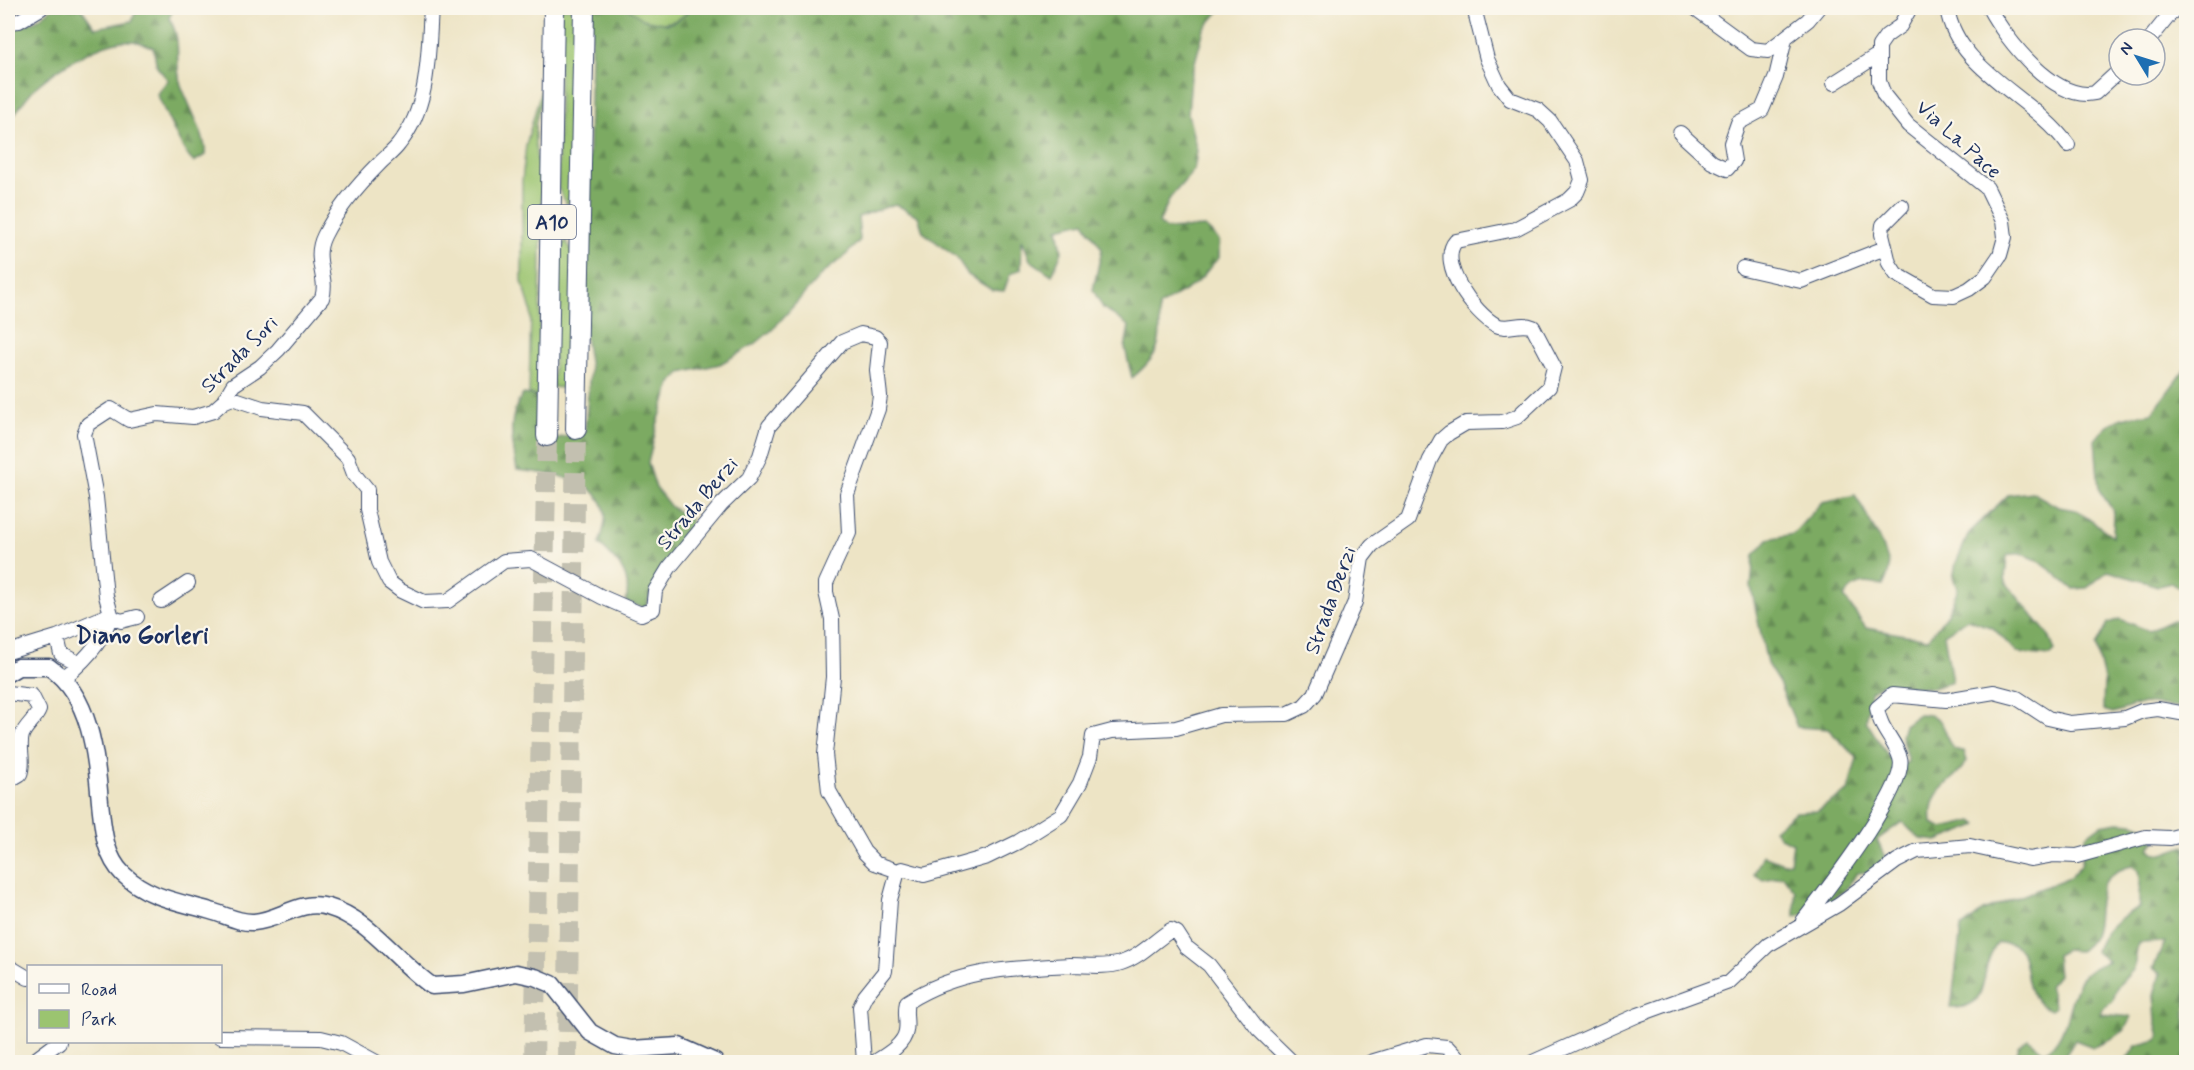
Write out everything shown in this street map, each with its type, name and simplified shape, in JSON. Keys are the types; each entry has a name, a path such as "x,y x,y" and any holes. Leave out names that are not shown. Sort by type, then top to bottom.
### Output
{"highway":[{"name":"A10","path":"547,435 554,8"},
{"name":"A10","path":"576,429 584,8"}],"main road":[{"path":"8,673 18,666 49,667 60,674 79,702 88,726 98,777 104,838 110,854 122,873 138,886 176,904 194,906 245,922 255,922 307,905 329,907 347,915 364,928 432,986 464,984 516,973 535,977 552,984 590,1032 615,1046 632,1049 679,1046 715,1062"}],"street":[{"path":"8,22 19,21 41,8"},
{"name":"Strada Sori","path":"110,616 96,497 84,434 88,424 111,409 129,420 157,414 193,417 213,411 223,402 233,385 260,367 278,350 322,298 325,291 318,254 323,238 353,192 399,144 421,100 430,50 431,8"},
{"name":"Strada Berzi","path":"223,402 232,398 262,408 303,413 348,458 354,474 367,490 367,510 379,562 389,582 401,591 424,602 447,602 504,561 531,559 602,597 640,614 653,609 655,591 669,568 721,506 749,478 760,456 769,426 842,342 861,334 876,337 880,342 877,370 878,409 847,494 849,533 826,583 832,619 833,677 825,754 829,791 864,852 875,863 898,871 902,869 924,875 987,857 1018,842 1061,815 1080,783 1090,757 1093,736 1112,731 1176,728 1221,715 1287,714 1310,700 1356,602 1362,558 1371,545 1408,520 1430,460 1441,440 1466,423 1502,422 1517,417 1525,412 1552,381 1554,367 1533,327 1522,324 1500,326 1470,299 1453,272 1449,256 1451,245 1460,239 1515,229 1569,200 1582,180 1580,167 1550,121 1538,110 1510,99 1494,74 1482,45 1474,8"},
{"path":"1695,8 1751,49 1768,51 1808,20 1818,8"},
{"path":"1834,83 1878,55 1879,46 1886,36 1900,26 1910,8"},
{"path":"1947,8 1955,32 1975,63 2057,130 2068,145"},
{"path":"1989,8 1996,21 2031,63 2073,93 2095,93 2107,82"},
{"path":"2160,27 2175,8"},
{"path":"1680,133 1712,162 1727,169 1734,161 1731,143 1738,123 1762,110 1776,77 1785,39"},
{"name":"Via La Pace","path":"1878,55 1879,81 1884,95 1908,125 1987,188 2003,221 2005,237 2000,255 1985,277 1969,290 1954,296 1933,295 1896,274 1889,263 1885,248"},
{"path":"1743,268 1801,281 1885,248 1883,225 1902,206"},
{"path":"161,601 188,583"},
{"path":"60,674 66,676 106,631 110,616"},
{"path":"8,652 57,637 110,616 121,621 137,617"},
{"path":"57,637 61,654 78,663"},
{"path":"1799,926 1840,872 1898,779 1900,758 1885,734 1877,708 1892,695 1946,700 1994,692 2017,698 2048,718 2070,723 2125,718 2142,711 2158,709 2187,714"},
{"path":"8,693 32,696 39,710 22,734 24,764 20,774 8,781"},
{"path":"1533,1062 1638,1015 1728,982 1768,945 1839,904 1897,861 1917,851 1970,846 2030,859 2053,855 2077,856 2146,837 2170,838 2187,834"},
{"path":"864,1062 860,1007 865,996 885,971 892,890 898,871"},
{"path":"875,1062 904,1039 907,1029 904,1014 907,1002 938,984 972,973 1001,969 1120,963 1151,947 1171,930 1177,933 1186,947 1209,965 1258,1029 1292,1062"},
{"path":"8,966 27,977"},
{"path":"222,1037 321,1038 341,1043 376,1062"},
{"path":"32,1062 56,1043"},
{"path":"1371,1062 1427,1045 1447,1047 1461,1062"}],"green space":[{"path":"53,8 81,8 95,28 132,21 137,8 174,8 169,18 176,36 179,76 203,140 205,155 194,162 185,152 157,94 168,80 157,67 153,47 134,41 120,41 95,49 56,71 29,94 8,122 8,32 37,20"},
{"path":"560,8 578,8 575,190 567,205 558,188"},
{"path":"592,8 627,8 643,19 667,24 678,20 692,8 1222,8 1204,29 1191,77 1188,114 1197,151 1194,170 1170,198 1159,223 1166,229 1205,227 1219,240 1219,258 1194,284 1159,307 1158,347 1149,362 1132,378 1125,348 1129,326 1103,308 1093,290 1102,249 1084,222 1058,228 1062,251 1052,275 1030,260 1022,239 1021,269 1010,274 1004,291 992,290 968,275 957,258 923,232 918,216 895,204 858,217 860,240 822,274 772,330 755,344 720,364 681,373 671,383 657,425 648,463 656,488 671,507 690,519 694,532 653,588 645,608 626,602 625,576 618,563 599,544 605,520 605,512 600,500 592,491 569,479 517,470 512,440 514,412 523,394 539,396 554,439 585,432 590,369 585,336"},
{"path":"627,8 692,8 677,19 660,23 642,19"},
{"path":"543,83 535,138 536,154 542,176 539,396 529,394 531,310 522,281 522,181 526,145"},
{"path":"566,240 574,256 573,389 553,387 557,256"},
{"path":"2186,367 2186,591 2171,583 2158,586 2108,571 2087,588 2073,589 2033,558 2015,554 2007,556 2005,578 2007,584 2049,636 2055,651 2050,656 2017,653 1993,628 1967,619 1944,634 1952,681 1934,688 1881,684 1871,692 1866,721 1889,757 1904,764 1908,762 1901,736 1904,725 1919,714 1931,715 1938,719 1951,745 1964,751 1967,761 1937,794 1932,811 1932,823 1943,828 1973,821 1978,825 1938,841 1920,839 1902,822 1877,840 1888,864 1876,871 1858,873 1844,891 1827,904 1795,917 1795,891 1783,876 1763,880 1754,874 1763,855 1783,863 1790,862 1793,843 1780,837 1774,830 1795,812 1817,811 1848,791 1857,758 1828,729 1797,727 1779,683 1767,664 1751,587 1754,555 1768,539 1793,534 1822,502 1855,495 1881,543 1889,570 1883,586 1871,583 1856,585 1844,597 1866,628 1928,639 1947,614 1958,589 1953,578 1956,563 1969,533 2008,495 2032,492 2058,507 2076,510 2113,536 2114,512 2099,490 2095,440 2108,426 2120,419 2152,413"},
{"path":"2120,619 2149,631 2172,620 2186,620 2186,708 2143,703 2113,713 2103,710 2104,680 2096,646 2108,623"},
{"path":"2118,822 2134,823 2152,830 2155,842 2150,848 2153,852 2163,854 2184,846 2186,848 2186,1062 2125,1062 2136,1046 2157,1040 2160,1036 2154,995 2160,974 2153,968 2165,942 2138,943 2134,969 2117,987 2113,1001 2101,1010 2102,1014 2131,1017 2126,1028 2121,1032 2110,1040 2093,1047 2075,1040 2060,1062 2014,1062 2019,1046 2028,1039 2045,1052 2059,1038 2080,980 2089,971 2108,961 2096,952 2102,938 2119,919 2140,907 2139,871 2132,866 2115,873 2105,882 2100,894 2095,932 2090,942 2079,951 2065,950 2056,955 2058,975 2049,986 2055,1007 2051,1010 2039,1003 2032,994 2022,954 2018,947 2010,943 1998,943 1991,954 1980,995 1974,1002 1951,1008 1961,928 1983,911 2070,877 2081,865 2086,836 2101,825"}],"tunnel":[{"path":"567,1062 576,429"},
{"path":"534,1062 547,436"}],"district":[{"name":"Diano Gorleri","path":"142,635"}]}
